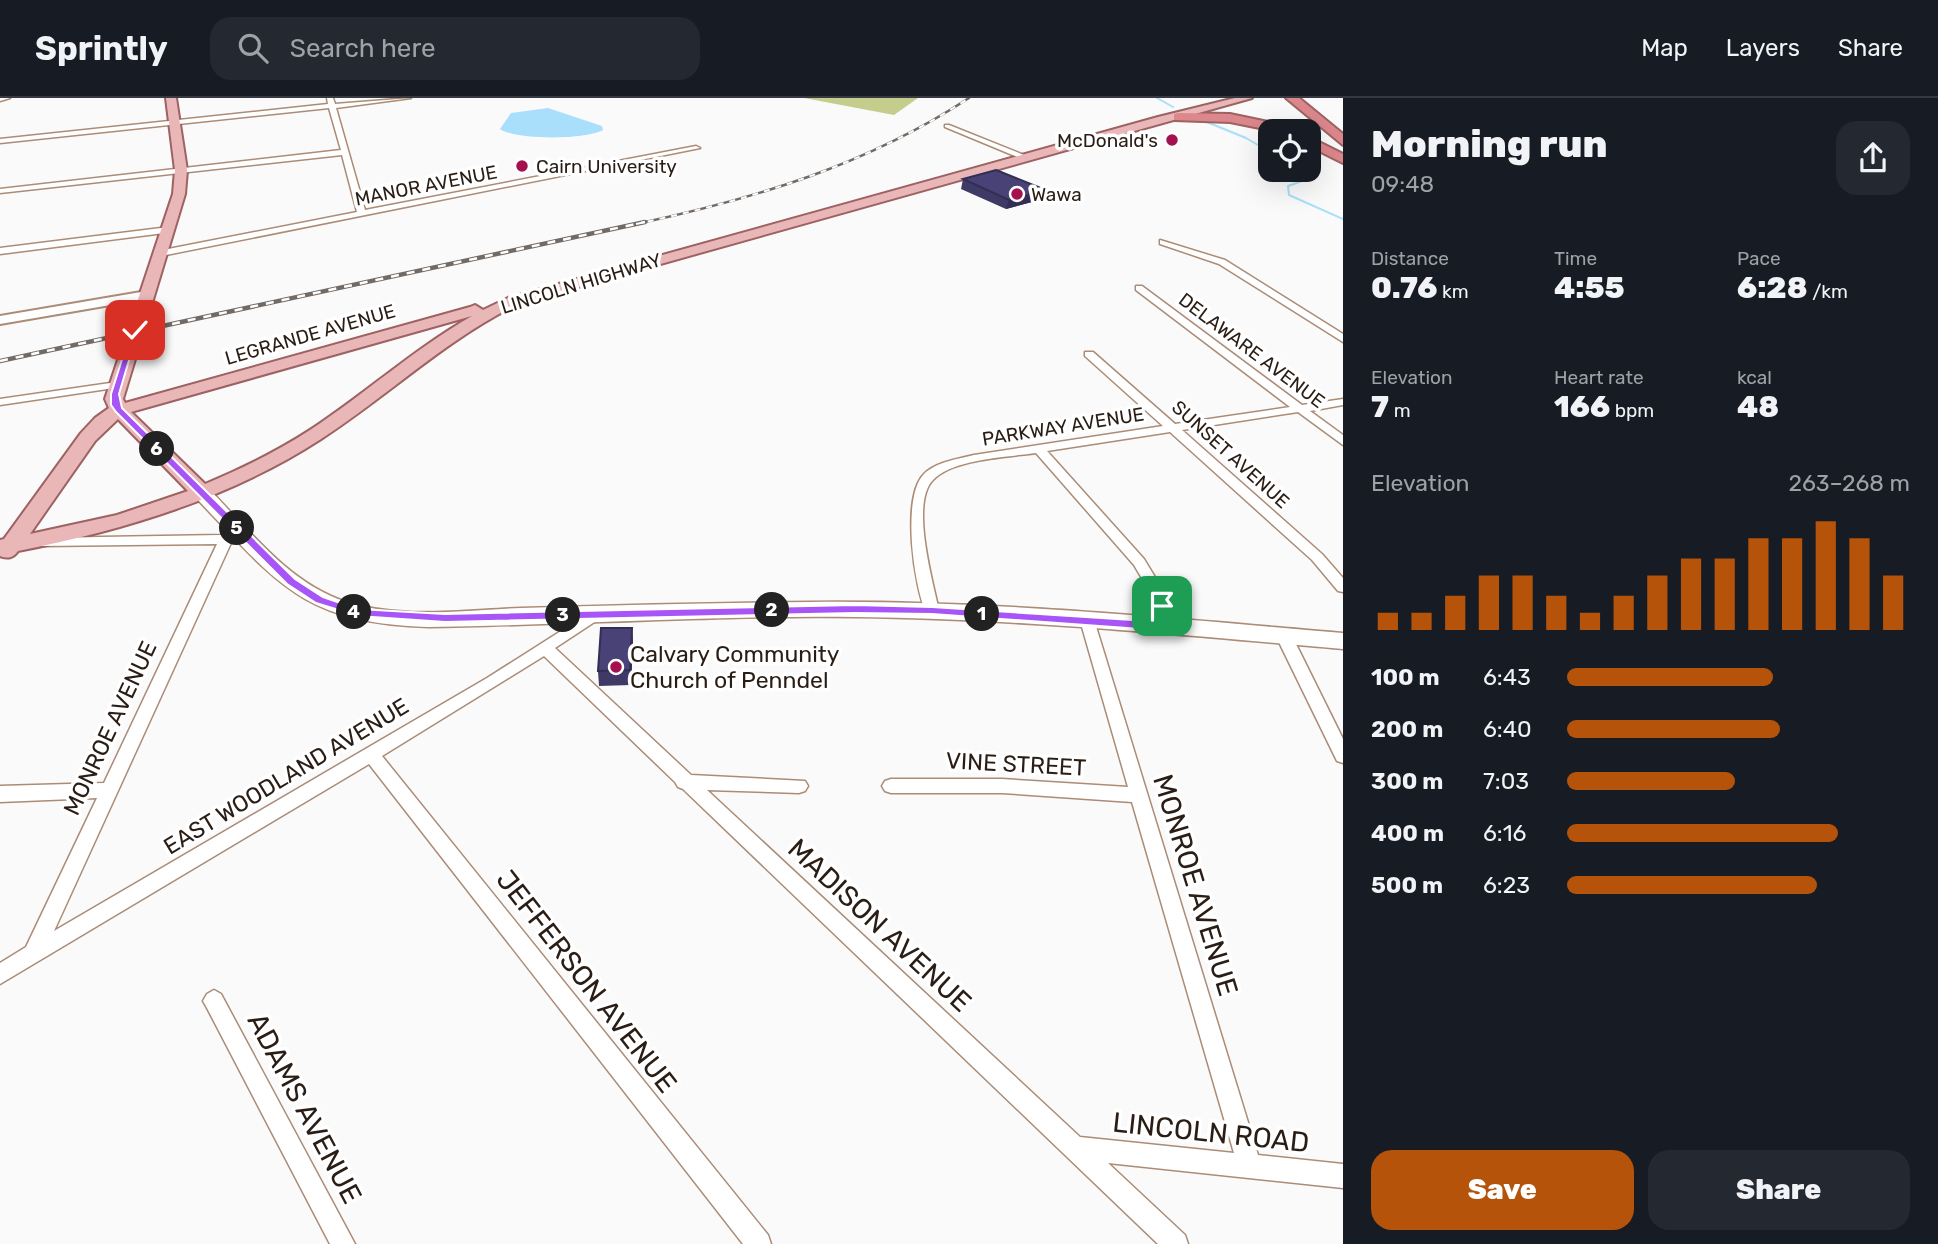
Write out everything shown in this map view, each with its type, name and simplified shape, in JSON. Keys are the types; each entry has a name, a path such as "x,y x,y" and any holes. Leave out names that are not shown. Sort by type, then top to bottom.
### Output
{"highway":[{"path":"1292,98 1343,141"},
{"path":"1179,114 1190,99"},
{"path":"1221,100 1262,119"},
{"path":"1179,114 1239,119 1258,124"},
{"path":"1321,147 1343,159"}],"main road":[{"path":"171,98 181,170 179,194 114,399 119,410 202,493 235,534 304,591 328,604 358,612 434,618 855,609 932,611 1087,620 1343,641"},
{"name":"LINCOLN HIGHWAY","path":"10,549 122,521 202,493 296,447 450,334 513,301 1163,119 1221,100 1247,98"},
{"name":"LEGRANDE AVENUE","path":"119,410 513,301"},
{"path":"10,549 88,437 101,422 119,410"}],"street":[{"path":"0,99 7,98"},
{"path":"0,141 331,102 408,98"},
{"path":"331,102 362,213"},
{"path":"947,126 1025,157"},
{"name":"MANOR AVENUE","path":"161,253 696,148"},
{"path":"0,191 345,152"},
{"path":"0,251 169,230"},
{"path":"1163,242 1222,262 1343,339"},
{"name":"DELAWARE AVENUE","path":"1139,288 1343,441"},
{"path":"0,320 147,295"},
{"name":"SUNSET AVENUE","path":"1089,354 1317,557 1343,587"},
{"path":"0,402 117,385"},
{"name":"PARKWAY AVENUE","path":"932,611 920,544 917,504 923,482 934,472 965,461 1343,402"},
{"path":"1039,449 1139,562 1157,592 1169,627"},
{"path":"10,549 235,534"},
{"name":"MONROE AVENUE","path":"34,953 108,790 235,534"},
{"name":"EAST WOODLAND AVENUE","path":"0,974 493,682 594,615"},
{"name":"MONROE AVENUE","path":"1087,620 1250,1167"},
{"path":"1284,636 1343,756"},
{"name":"MADISON AVENUE","path":"545,648 1175,1244"},
{"name":"JEFFERSON AVENUE","path":"370,753 759,1244"},
{"path":"684,782 799,786"},
{"name":"VINE STREET","path":"891,786 1002,786 1139,795"},
{"path":"0,794 108,790"},
{"name":"ADAMS AVENUE","path":"214,1001 343,1244"},
{"name":"LINCOLN ROAD","path":"1072,1148 1343,1177"}],"green space":[{"path":"804,98 918,98 894,115"}],"water":[{"path":"548,108 602,126 603,130 582,136 535,137 508,133 500,129 511,113"}],"building":[{"path":"996,170 1046,190 1009,200 963,179"},
{"name":"Calvary Community Church of Penndel","path":"601,628 632,628 630,670 598,671"}],"waterway":[{"path":"1157,98 1173,107"},
{"path":"1202,120 1258,145"},
{"path":"1299,182 1288,186 1289,195 1343,219"}],"railway":[{"path":"641,223 723,203 808,177 891,142 969,98"},
{"path":"0,361 641,223"},
{"path":"636,224 641,223"}],"place":[{"name":"McDonald's","path":"1172,140"},
{"name":"Cairn University","path":"522,166"},
{"name":"Wawa","path":"1017,194"},
{"name":"Calvary Community Church of Penndel","path":"616,667"}],"route":[{"path":"135,330 115,394 115,405 275,567 304,591 338,607 379,616 445,618 855,609 1040,617 1169,627 1162,606"}]}
